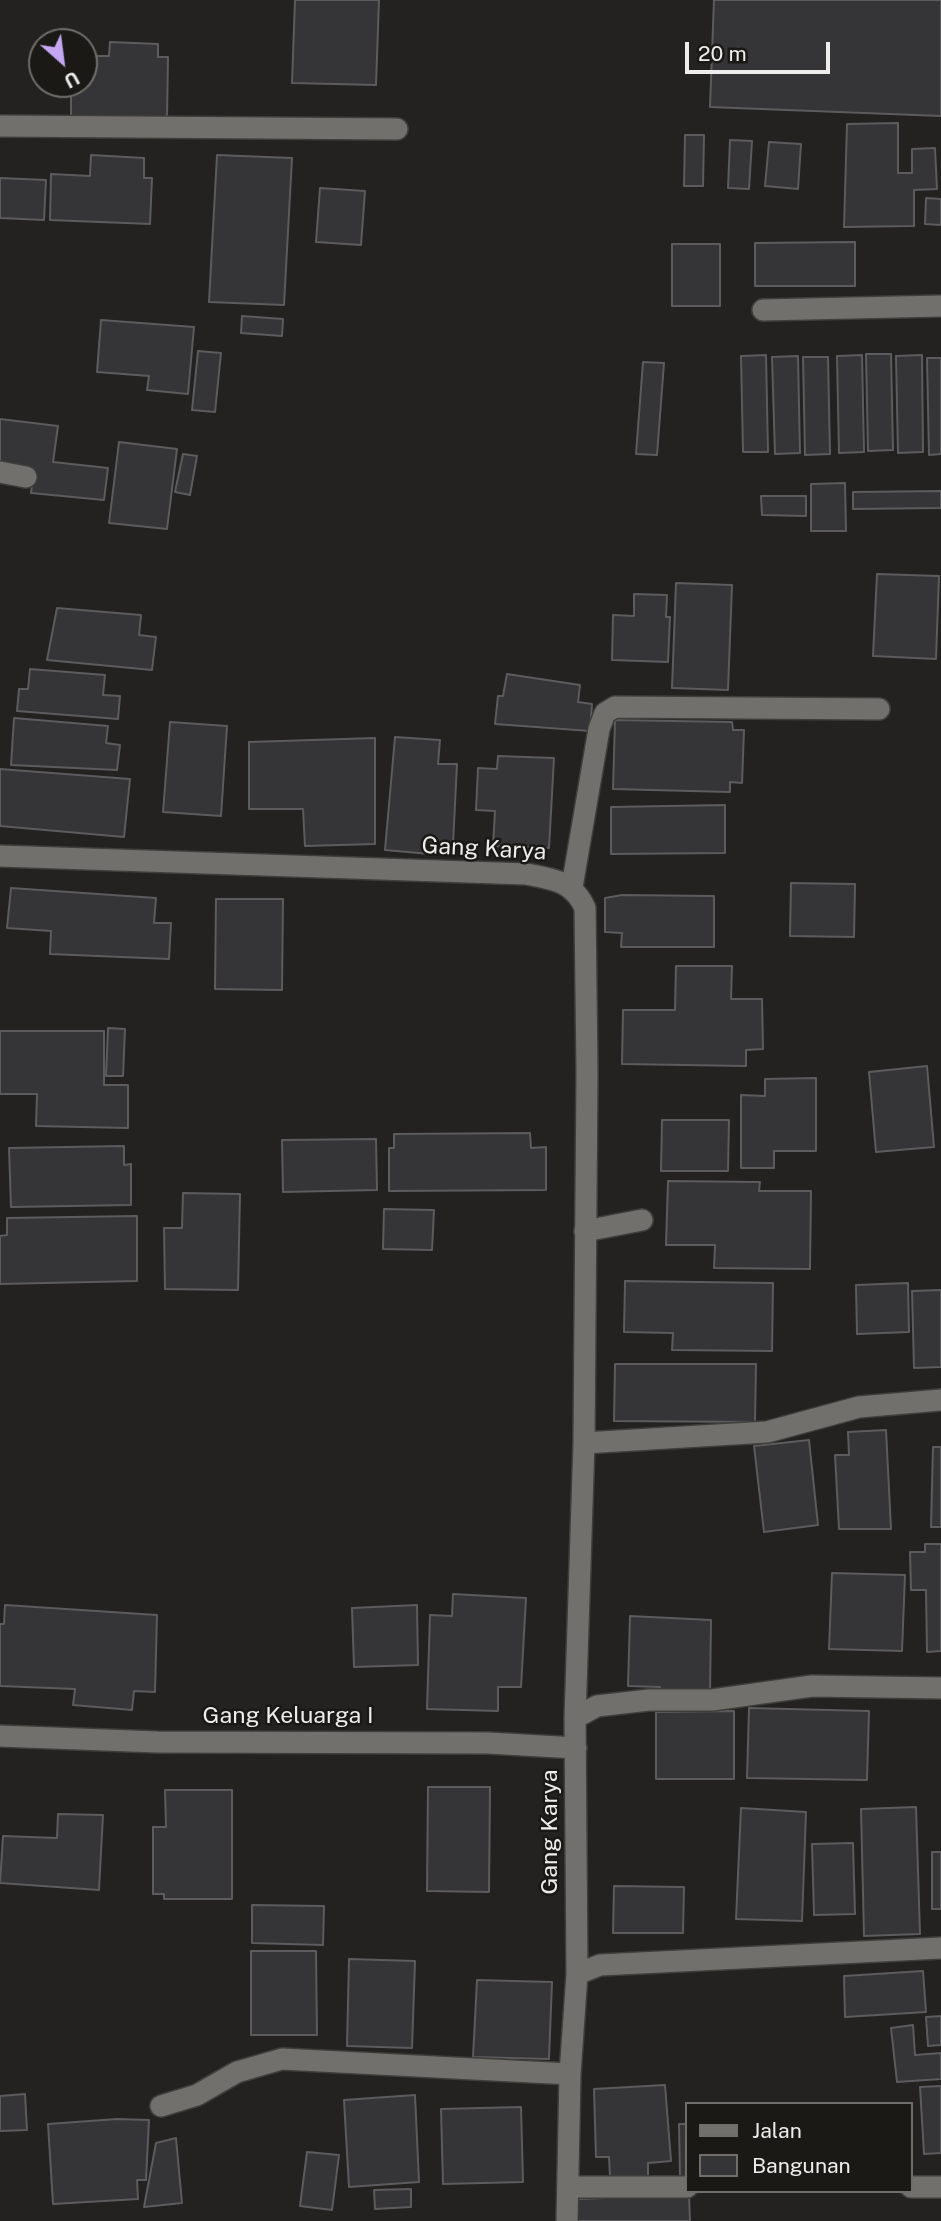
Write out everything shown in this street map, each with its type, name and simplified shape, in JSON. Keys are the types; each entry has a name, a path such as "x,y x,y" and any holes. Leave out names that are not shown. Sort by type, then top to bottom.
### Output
{"street":[{"path":"1,126 397,129"},
{"path":"763,310 941,306"},
{"path":"0,472 26,477"},
{"path":"572,887 599,729 605,713 615,707 879,709"},
{"name":"Gang Karya","path":"0,856 526,874 555,879 572,887 585,908 584,1443 575,1718 577,1974 570,2074 568,2221"},
{"path":"585,1231 642,1220"},
{"path":"584,1443 767,1432 859,1407 941,1400"},
{"path":"575,1718 597,1706 649,1700 712,1700 812,1686 941,1688"},
{"name":"Gang Keluarga I","path":"0,1736 158,1742 488,1743 576,1748"},
{"path":"577,1974 600,1965 941,1948"},
{"path":"161,2106 197,2095 237,2072 282,2059 570,2074"},
{"path":"568,2187 685,2187"},
{"path":"913,2187 941,2187"}],"building":[{"path":"295,0 379,0 376,85 292,83"},
{"path":"714,0 941,0 941,116 710,107"},
{"path":"110,42 158,44 158,57 168,57 167,118 71,118 71,98 98,98 98,56 109,56"},
{"path":"898,123 898,173 912,173 912,149 935,148 937,189 914,190 914,226 844,227 847,124"},
{"path":"685,135 704,135 703,186 684,186"},
{"path":"730,140 752,141 749,189 728,188"},
{"path":"769,142 801,144 798,189 765,186"},
{"path":"91,155 144,158 144,178 152,178 150,224 50,220 51,174 90,176"},
{"path":"217,155 292,158 284,305 209,302"},
{"path":"0,178 46,180 44,220 0,218"},
{"path":"320,188 365,191 361,245 316,242"},
{"path":"926,198 941,199 941,225 925,224"},
{"path":"855,242 855,286 755,286 755,243"},
{"path":"672,244 720,244 720,306 672,306"},
{"path":"242,316 283,319 282,336 241,333"},
{"path":"101,320 194,327 188,394 147,390 149,376 97,372"},
{"path":"198,351 221,353 215,412 192,410"},
{"path":"866,354 891,354 893,450 868,451"},
{"path":"766,355 768,452 743,452 741,356"},
{"path":"862,355 864,452 839,453 837,356"},
{"path":"922,355 923,452 898,453 896,356"},
{"path":"798,356 800,453 775,454 772,357"},
{"path":"803,357 828,357 830,454 805,455"},
{"path":"927,358 941,358 941,454 929,455"},
{"path":"643,362 664,363 657,455 636,454"},
{"path":"0,419 58,426 53,462 108,468 104,500 31,493 34,469 0,465"},
{"path":"119,442 177,449 167,529 109,523"},
{"path":"183,454 197,456 190,495 175,492"},
{"path":"845,483 846,531 811,531 811,484"},
{"path":"941,491 941,508 853,509 853,492"},
{"path":"761,496 806,496 806,516 762,515"},
{"path":"877,574 939,576 936,659 873,656"},
{"path":"676,583 732,585 728,690 672,688"},
{"path":"634,594 667,595 666,617 670,617 668,662 612,660 613,615 634,616"},
{"path":"57,608 141,615 139,635 156,637 152,670 47,660"},
{"path":"30,669 105,675 103,695 120,696 118,719 17,711 19,689 28,689"},
{"path":"507,674 580,685 578,702 592,704 590,731 495,724 498,696 503,696"},
{"path":"14,718 108,726 106,743 120,745 117,770 11,765"},
{"path":"615,720 732,722 733,730 744,730 742,783 730,782 730,792 613,789"},
{"path":"170,722 227,726 221,816 163,812"},
{"path":"395,737 440,740 438,764 457,764 453,844 432,842 430,854 385,850"},
{"path":"375,738 375,844 305,846 303,809 249,809 249,742"},
{"path":"498,756 554,758 549,848 493,846 495,811 476,810 478,768 497,769"},
{"path":"0,769 130,779 124,837 0,826"},
{"path":"725,805 725,853 611,854 611,807"},
{"path":"791,883 855,884 854,937 790,936"},
{"path":"11,888 156,898 154,923 171,923 169,959 50,954 51,931 7,928"},
{"path":"622,895 714,896 714,947 621,947 622,933 605,932 605,898"},
{"path":"216,899 283,899 282,990 215,989"},
{"path":"676,966 732,966 731,999 762,999 763,1049 746,1050 746,1066 622,1064 623,1010 675,1010"},
{"path":"108,1028 125,1029 123,1076 106,1076"},
{"path":"0,1031 104,1031 104,1085 128,1085 128,1128 36,1126 37,1094 0,1094"},
{"path":"927,1066 934,1147 876,1152 869,1072"},
{"path":"816,1078 816,1151 774,1151 774,1168 741,1168 741,1095 765,1096 765,1079"},
{"path":"662,1120 729,1120 728,1171 661,1171"},
{"path":"530,1133 531,1148 546,1147 546,1190 389,1191 389,1148 394,1148 394,1134"},
{"path":"376,1139 377,1190 283,1192 282,1140"},
{"path":"124,1146 124,1165 131,1164 131,1205 11,1207 9,1148"},
{"path":"668,1181 760,1182 759,1191 811,1191 810,1269 714,1268 715,1245 666,1245"},
{"path":"183,1193 240,1194 238,1290 165,1289 164,1228 182,1228"},
{"path":"384,1209 434,1210 432,1250 383,1249"},
{"path":"137,1216 137,1281 0,1284 0,1236 7,1235 7,1218"},
{"path":"625,1281 773,1283 772,1351 672,1350 673,1333 624,1332"},
{"path":"908,1283 909,1332 857,1334 856,1285"},
{"path":"941,1290 941,1367 914,1368 912,1291"},
{"path":"615,1364 756,1364 755,1422 614,1421"},
{"path":"886,1430 891,1529 839,1529 835,1455 849,1455 848,1432"},
{"path":"809,1440 818,1525 764,1532 754,1446"},
{"path":"933,1447 941,1447 941,1527 931,1527"},
{"path":"925,1544 941,1544 941,1651 927,1652 926,1590 911,1590 910,1552 925,1552"},
{"path":"832,1573 905,1575 902,1651 829,1649"},
{"path":"453,1594 526,1598 521,1687 498,1687 498,1711 427,1709 430,1615 452,1616"},
{"path":"5,1605 157,1615 155,1692 134,1691 132,1710 73,1705 75,1689 0,1686 0,1624 4,1624"},
{"path":"417,1605 418,1665 354,1667 352,1608"},
{"path":"630,1616 711,1620 710,1693 660,1692 660,1687 628,1686"},
{"path":"749,1708 869,1711 867,1780 747,1778"},
{"path":"734,1711 734,1779 656,1779 656,1712"},
{"path":"428,1787 490,1787 489,1892 427,1891"},
{"path":"165,1790 232,1790 232,1899 164,1899 164,1894 153,1894 153,1827 166,1827"},
{"path":"916,1807 920,1934 864,1936 861,1809"},
{"path":"741,1808 806,1812 802,1921 736,1919"},
{"path":"58,1814 103,1815 99,1890 0,1883 3,1836 57,1838"},
{"path":"853,1843 855,1914 814,1915 812,1844"},
{"path":"932,1852 941,1852 941,1909 932,1909"},
{"path":"614,1886 684,1887 683,1933 613,1933"},
{"path":"252,1905 324,1906 323,1945 252,1943"},
{"path":"251,1951 316,1951 317,2035 251,2035"},
{"path":"349,1959 415,1961 412,2048 347,2046"},
{"path":"923,1971 926,2012 845,2017 844,1976"},
{"path":"477,1980 552,1982 549,2059 473,2057"},
{"path":"941,2016 941,2045 928,2046 926,2017"},
{"path":"913,2025 915,2055 941,2053 941,2079 897,2082 891,2028"},
{"path":"665,2085 671,2161 648,2163 648,2176 610,2177 609,2157 596,2157 594,2089"},
{"path":"941,2086 941,2153 924,2154 920,2087"},
{"path":"25,2094 27,2130 0,2131 0,2096"},
{"path":"415,2095 419,2182 349,2187 344,2100"},
{"path":"521,2107 523,2182 443,2184 441,2109"},
{"path":"117,2119 149,2120 146,2180 137,2180 138,2199 53,2204 48,2124"},
{"path":"679,2124 685,2124 685,2176 680,2177"},
{"path":"176,2138 182,2203 144,2207 156,2143"},
{"path":"307,2152 339,2155 332,2210 300,2206"},
{"path":"411,2189 411,2207 375,2209 374,2190"},
{"path":"689,2195 690,2221 577,2221 577,2199"}]}
